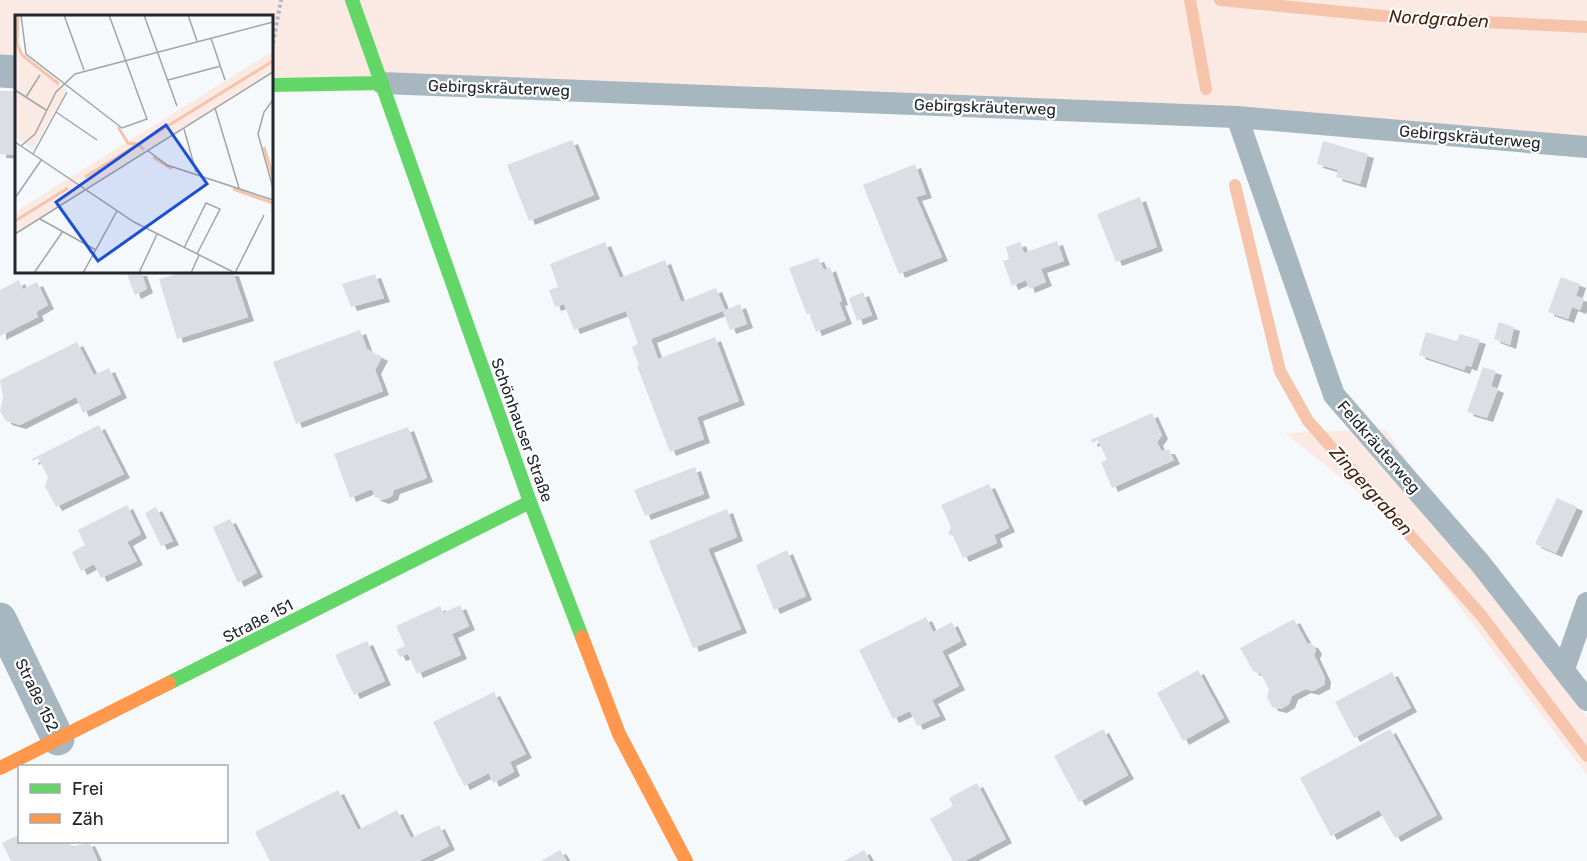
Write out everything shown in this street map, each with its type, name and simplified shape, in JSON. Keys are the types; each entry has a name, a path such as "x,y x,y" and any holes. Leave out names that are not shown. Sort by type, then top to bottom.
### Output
{"street":[{"name":"Schönhauser Straße","path":"351,0 530,502 619,734 686,861"},
{"path":"0,71 15,72"},
{"path":"273,85 382,83"},
{"name":"Straße 151","path":"0,768 530,502"},
{"name":"Straße 152","path":"0,619 58,739"}],"lane":[{"name":"Gebirgskräuterweg","path":"382,83 1237,117 1587,147"},
{"name":"Feldkräuterweg","path":"1237,117 1334,395 1480,563 1587,700"},
{"path":"1564,669 1587,603"}],"path":[{"path":"273,46 281,0"}],"shaded area":[{"path":"0,0 1587,0 1587,147 273,77 273,15 15,15 15,62 0,61"},
{"path":"1385,429 1587,718 1587,775 1395,521 1285,433"}],"building":[{"path":"0,91 15,91 15,155 0,154"},
{"path":"572,140 594,195 529,221 507,165"},
{"path":"1323,141 1368,154 1360,184 1336,177 1338,170 1317,164"},
{"path":"915,164 926,194 916,197 942,257 899,274 863,185"},
{"path":"1140,197 1157,247 1116,262 1097,214"},
{"path":"1057,241 1064,261 1041,269 1046,282 1029,289 1026,280 1012,286 1003,261 1009,259 1006,247 1020,242 1024,253"},
{"path":"605,242 620,278 665,260 681,302 716,288 725,310 651,339 658,359 715,337 739,401 697,417 704,439 670,452 637,366 639,365 632,347 638,344 626,311 574,330 564,304 555,307 549,290 558,287 550,264"},
{"path":"818,258 824,270 830,267 846,320 816,332 789,268"},
{"path":"126,273 141,273 147,289 135,295"},
{"path":"181,273 233,273 248,317 177,339 159,279"},
{"path":"375,274 384,298 351,307 342,284"},
{"path":"1561,277 1580,284 1576,296 1584,299 1580,310 1572,307 1568,319 1548,312"},
{"path":"19,280 23,289 37,282 48,305 36,312 38,317 0,336 0,290"},
{"path":"863,292 872,315 857,321 849,298"},
{"path":"740,304 747,324 730,330 723,311"},
{"path":"1499,322 1514,327 1510,345 1494,339"},
{"path":"360,330 367,349 382,357 375,370 383,391 296,424 273,362"},
{"path":"1426,332 1457,341 1460,334 1480,340 1471,367 1466,365 1464,370 1419,355"},
{"path":"77,342 94,375 109,368 121,394 83,413 76,397 20,425 6,421 0,411 3,397 0,380"},
{"path":"1483,367 1496,371 1491,386 1498,389 1487,418 1467,412"},
{"path":"1152,413 1162,435 1157,442 1161,450 1169,450 1174,460 1112,488 1101,462 1107,460 1098,440 1092,443 1091,440"},
{"path":"99,425 124,474 56,507 45,486 48,477 38,458 33,461 32,459"},
{"path":"408,427 427,478 394,490 392,496 383,500 375,497 372,489 350,498 334,454"},
{"path":"695,467 704,494 645,516 634,490"},
{"path":"989,484 1009,528 994,535 997,543 963,558 953,536 948,534 951,527 941,505"},
{"path":"1557,498 1577,507 1556,553 1535,544"},
{"path":"127,505 141,534 127,542 137,561 101,578 94,564 81,571 72,552 85,545 78,530"},
{"path":"156,507 173,541 161,546 145,513"},
{"path":"727,509 737,537 708,549 741,629 693,648 649,541"},
{"path":"230,519 257,573 238,583 213,527"},
{"path":"787,550 806,596 774,610 756,565"},
{"path":"460,605 469,626 452,634 461,655 417,674 408,654 400,657 396,650 405,646 396,626 440,606 443,613"},
{"path":"926,617 933,632 952,622 961,641 942,651 959,686 932,700 940,716 917,726 910,711 893,719 859,650"},
{"path":"1294,619 1307,643 1312,644 1316,650 1314,655 1325,678 1324,685 1313,691 1305,689 1292,696 1289,704 1281,709 1272,707 1267,697 1269,689 1261,674 1253,671 1240,648"},
{"path":"367,641 385,681 354,695 335,655"},
{"path":"1198,670 1224,718 1183,741 1157,693"},
{"path":"1392,672 1411,708 1354,738 1335,702"},
{"path":"494,692 526,754 510,762 514,772 493,783 489,773 464,786 433,722"},
{"path":"1103,729 1128,775 1079,802 1054,756"},
{"path":"1390,729 1437,815 1395,838 1379,810 1331,836 1300,778"},
{"path":"977,783 1006,839 965,861 953,861 930,819 953,806 949,798"},
{"path":"338,790 358,830 397,810 411,838 439,825 449,846 419,861 270,861 255,832"},
{"path":"18,835 18,843 70,843 72,847 89,843 98,861 11,861 2,843"},
{"path":"560,850 567,861 541,861"},
{"path":"864,850 870,861 844,861"}],"waterway":[{"name":"Zingergraben","path":"1190,0 1206,89"},
{"name":"Nordgraben","path":"1220,0 1404,18 1587,27"},
{"name":"Zingergraben","path":"1235,185 1280,371 1308,421 1481,615 1587,756"}],"traffic: fast":[{"path":"352,0 530,502 582,637"},
{"path":"273,85 382,83"},
{"path":"169,683 530,502"}],"traffic: slow":[{"path":"582,637 619,734 686,861"},
{"path":"0,768 169,683"}]}
